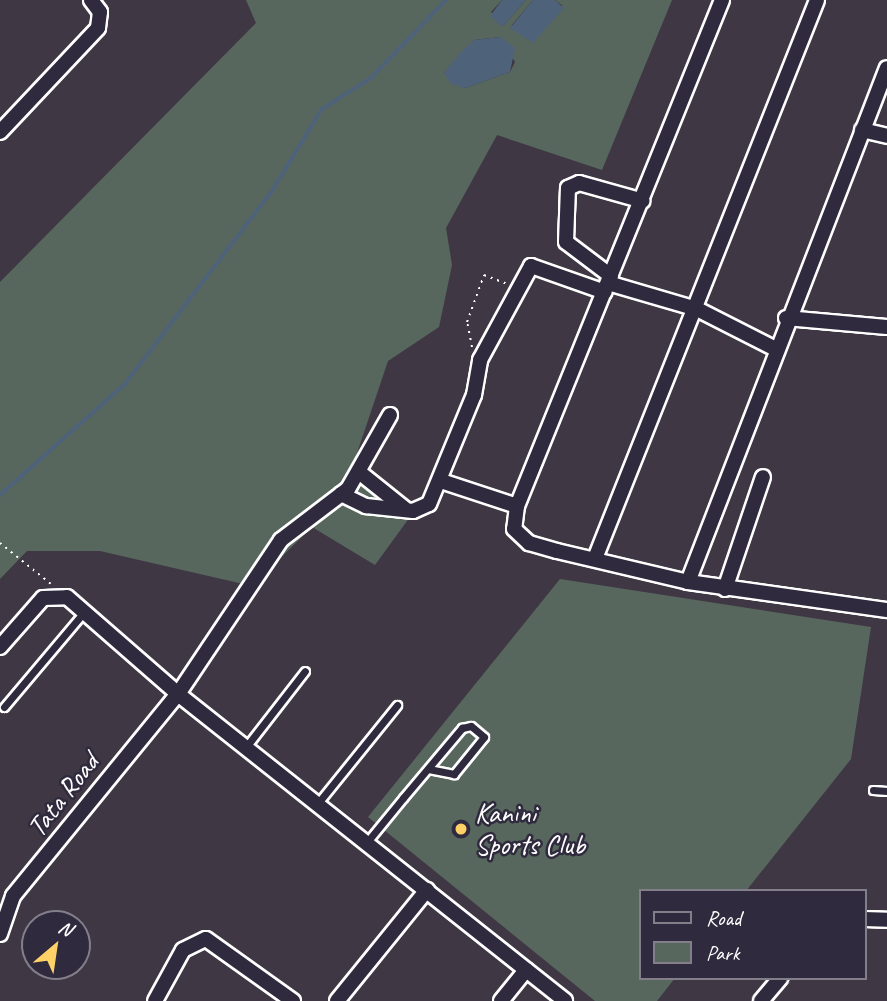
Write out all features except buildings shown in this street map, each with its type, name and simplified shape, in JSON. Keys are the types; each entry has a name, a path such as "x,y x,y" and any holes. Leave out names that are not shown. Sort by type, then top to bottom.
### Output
{"street":[{"path":"0,132 98,28 100,12 91,0"},
{"path":"722,0 643,201 517,506 520,537 557,551 596,556 688,582 887,610"},
{"path":"596,556 697,309 817,0"},
{"path":"688,582 774,348 887,68"},
{"path":"862,130 887,136"},
{"path":"608,284 566,242 568,188 579,183 643,201"},
{"path":"341,494 366,506 425,509 441,481 477,374 531,266 697,309 774,348"},
{"path":"786,318 887,327"},
{"name":"Tata Road","path":"0,934 13,896 178,694 281,540 341,494 359,472 390,415"},
{"path":"359,472 408,510"},
{"path":"725,589 763,477"},
{"path":"441,481 517,506"},
{"path":"0,648 43,598 66,597 178,694 368,842 565,1001"},
{"path":"337,1001 427,890"},
{"path":"866,919 887,920"},
{"path":"155,1001 183,950 206,939 293,1001"},
{"path":"501,1001 526,970"},
{"path":"761,1001 778,980"}],"lane":[{"path":"5,707 85,611"},
{"path":"246,747 305,671"},
{"path":"317,803 397,705"},
{"path":"368,842 428,769 464,726 484,737 454,774 428,769"},
{"path":"873,790 887,791"}],"path":[{"path":"477,374 467,322 484,275 519,293"},
{"path":"0,543 66,597"}],"green space":[{"path":"246,0 502,0 491,12 503,26 526,0 533,0 511,26 563,6 555,0 672,0 602,170 497,135 446,228 452,265 439,327 388,361 354,462 415,510 375,565 312,527 252,586 100,551 27,551 0,579 0,282 256,23","holes":["500,37 515,62 510,72 465,88 444,73 474,40"]},
{"path":"560,579 871,627 851,759 748,889 638,889 638,980 673,980 657,1001 595,1001 368,817"}],"water":[{"path":"502,0 526,0 502,27 490,16"},
{"path":"533,0 555,0 564,8 533,43 510,28"},
{"path":"500,37 515,48 510,72 465,88 451,84 444,73 459,54 474,40"}],"waterway":[{"path":"0,495 125,384 272,191 322,109 371,78 446,0"}],"place":[{"name":"Kanini Sports Club","path":"461,829"}]}
